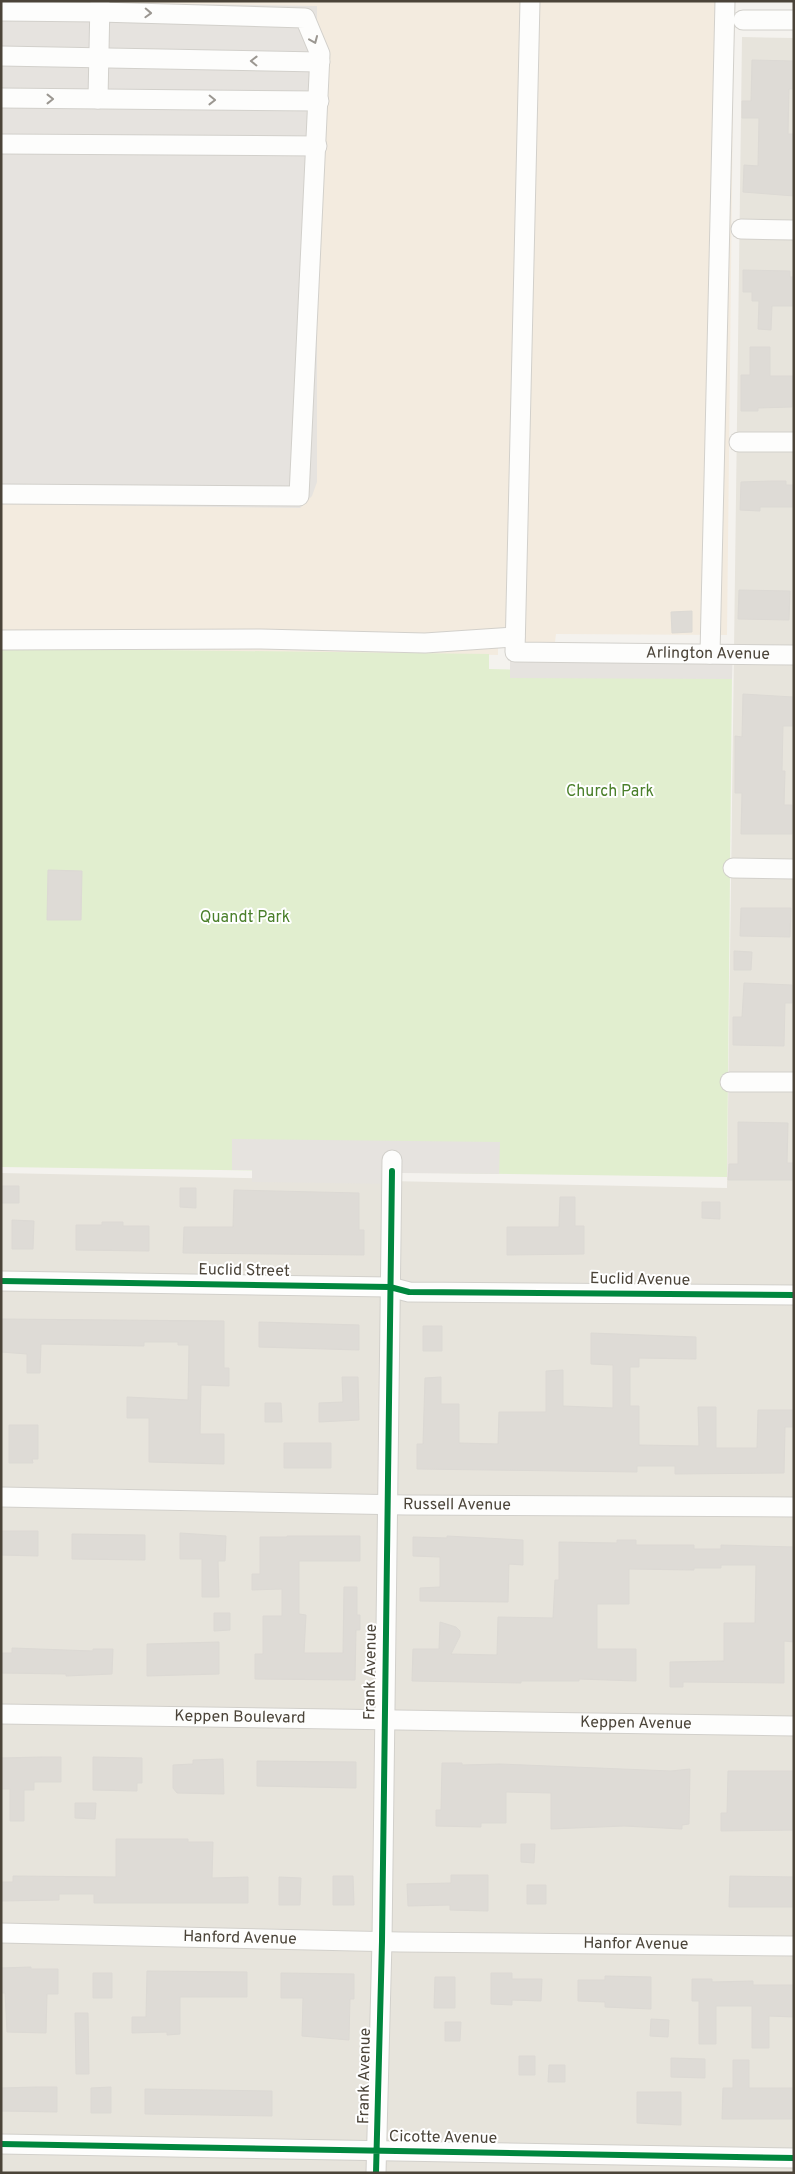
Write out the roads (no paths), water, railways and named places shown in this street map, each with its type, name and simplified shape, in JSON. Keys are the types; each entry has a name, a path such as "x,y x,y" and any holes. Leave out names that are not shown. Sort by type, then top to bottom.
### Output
{"street":[{"path":"1,640 261,639 426,643 516,637 530,1"},
{"path":"710,654 725,1"},
{"path":"98,99 100,7"},
{"path":"1,11 100,7 305,18 320,54 320,102 299,496 1,494"},
{"path":"743,20 794,20"},
{"path":"1,56 320,62"},
{"path":"1,98 320,102"},
{"path":"1,144 317,146"},
{"path":"741,229 794,230"},
{"path":"739,442 794,442"},
{"name":"Arlington Avenue","path":"516,637 515,652 794,655"},
{"path":"733,868 794,869"},
{"path":"730,1082 794,1082"},
{"name":"Frank Avenue","path":"376,2173 382,1941 392,1166"},
{"name":"Euclid Street","path":"1,1281 390,1287 409,1292 485,1292"},
{"name":"Euclid Avenue","path":"485,1292 794,1295"},
{"name":"Russell Avenue","path":"1,1497 388,1504 794,1508"},
{"name":"Keppen Boulevard","path":"1,1714 479,1721"},
{"name":"Keppen Avenue","path":"479,1721 794,1726"},
{"name":"Hanford Avenue","path":"1,1933 478,1942"},
{"name":"Hanfor Avenue","path":"478,1942 794,1946"},
{"name":"Cicotte Avenue","path":"1,2144 794,2158"}],"park label":[{"name":"Church Park","path":"610,792"},
{"name":"Quandt Park","path":"245,918"}]}
